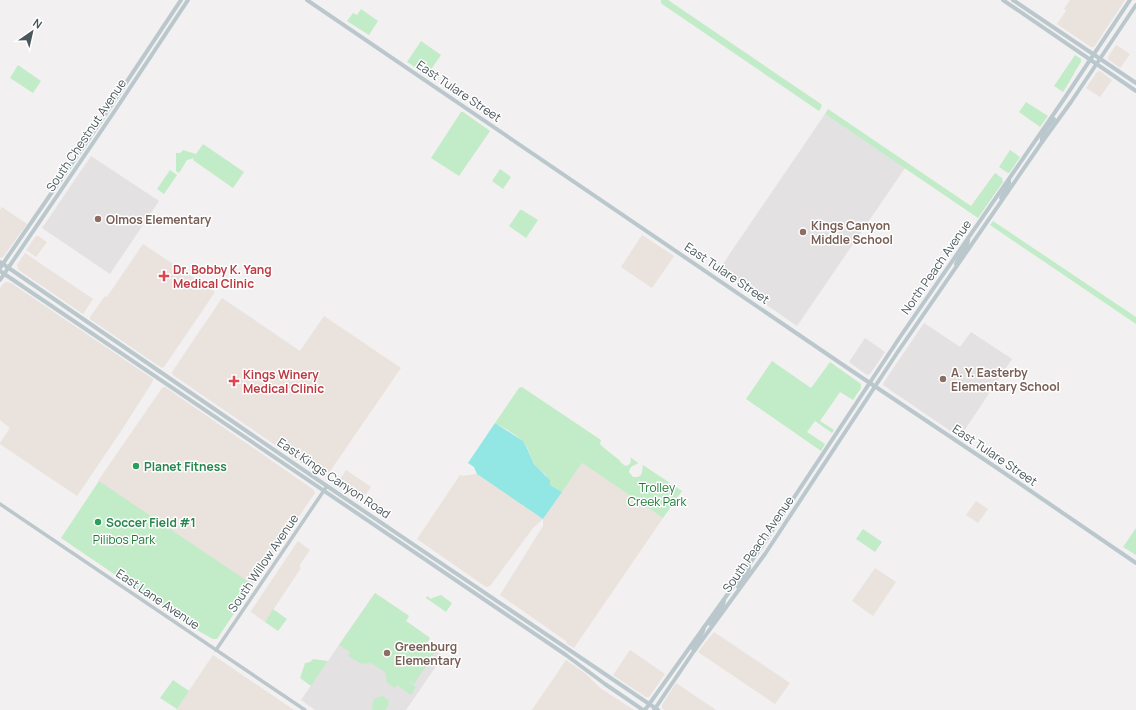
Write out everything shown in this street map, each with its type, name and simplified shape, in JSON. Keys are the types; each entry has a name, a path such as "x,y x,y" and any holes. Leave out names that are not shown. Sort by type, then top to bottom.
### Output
{"main road":[{"name":"South Chestnut Avenue","path":"1,266 107,112 181,0"},
{"name":"South Chestnut Avenue","path":"0,280 63,189 188,0"},
{"name":"East Tulare Street","path":"307,0 1136,562"},
{"path":"1003,0 1136,91"},
{"path":"1014,0 1136,83"},
{"name":"North Peach Avenue","path":"762,546 870,383 1130,0"},
{"name":"North Peach Avenue","path":"875,386 1136,5"},
{"path":"1042,142 1041,138 1054,118 1056,111"},
{"path":"1000,203 1001,197 1009,184 1009,179"},
{"path":"57,185 63,189"},
{"path":"956,266 957,261 968,243 968,238"},
{"name":"East Kings Canyon Road","path":"1,266 9,268 655,709"},
{"name":"East Kings Canyon Road","path":"1,266 5,274 566,655 605,684 644,710"},
{"name":"South Peach Avenue","path":"655,709 706,633 765,554 875,386"},
{"name":"South Peach Avenue","path":"644,710 762,546"},
{"path":"735,594 749,569 749,563"},
{"path":"706,633 712,620 724,603 724,599"},
{"path":"694,651 694,647 704,632 705,625"}],"street":[{"name":"South Willow Avenue","path":"216,650 327,486"},
{"name":"East Lane Avenue","path":"0,504 304,710"}],"shaded area":[{"path":"1070,0 1125,0 1094,47 1091,47 1057,24 1066,11 1064,9"},
{"path":"1116,45 1130,54 1120,68 1108,59"},
{"path":"1100,71 1112,80 1100,97 1086,88 1097,72"},
{"name":"Kings Canyon Middle School","path":"825,114 905,168 797,326 718,271"},
{"name":"Olmos Elementary","path":"91,156 159,201 110,274 42,228"},
{"path":"2,207 27,224 3,257 0,258 0,210"},
{"path":"642,235 674,256 652,288 621,267"},
{"path":"36,236 47,242 36,257 26,250"},
{"path":"143,244 215,292 162,368 90,319"},
{"path":"25,253 93,299 83,314 19,270 17,265"},
{"path":"6,282 11,283 153,379 121,431 77,496 0,444 10,428 0,420 0,288"},
{"path":"222,298 300,351 324,316 401,368 326,477 322,477 173,375 172,372"},
{"name":"A. Y. Easterby Elementary School","path":"924,323 960,347 971,332 1012,359 960,437 883,385"},
{"path":"865,338 885,352 870,374 867,375 849,362"},
{"path":"165,387 314,490 315,493 252,585 98,481 162,388"},
{"path":"582,463 663,518 574,648 500,595 543,526 543,519"},
{"path":"346,470 371,487 360,502 336,486"},
{"path":"477,474 543,519 533,528 490,586 486,587 417,539 460,475"},
{"path":"976,501 988,509 978,523 966,515"},
{"path":"298,541 310,550 299,566 301,568 265,622 251,611"},
{"path":"875,568 896,582 873,616 852,601"},
{"name":"Greenburg Elementary","path":"375,593 409,616 406,621 430,638 426,644 443,656 406,710 315,710 301,700"},
{"path":"714,632 790,683 775,704 698,652"},
{"path":"630,650 665,674 649,697 646,697 613,675"},
{"path":"213,655 294,710 176,710"},
{"path":"566,660 586,674 600,688 634,710 532,710"},
{"path":"676,683 716,710 665,710 662,708 662,705"}],"green space":[{"path":"661,0 668,0 821,104 822,106 819,111 662,4"},
{"path":"361,9 378,21 369,35 347,21 353,13 357,15"},
{"path":"421,41 441,55 427,75 407,62"},
{"path":"1075,55 1081,59 1081,62 1063,92 1054,86"},
{"path":"18,65 41,81 33,93 10,78"},
{"path":"1026,102 1048,116 1040,127 1019,112"},
{"path":"828,109 971,206 995,173 1002,178 1003,182 978,218 825,114"},
{"path":"461,112 490,131 459,176 431,158"},
{"path":"203,144 244,172 233,188 193,160 194,158 187,160 179,173 176,171 176,153 180,153 183,150 196,154"},
{"path":"1010,150 1020,157 1008,173 999,167"},
{"path":"500,169 511,177 503,189 492,181"},
{"path":"170,170 177,175 164,194 157,189"},
{"path":"520,210 538,220 526,238 509,226"},
{"path":"993,221 1136,317 1136,324 990,225"},
{"path":"772,361 811,388 830,362 861,384 861,388 853,400 840,392 820,421 834,430 832,433 815,421 807,432 825,444 821,451 746,399"},
{"name":"Trolley Creek Park","path":"522,387 601,440 600,444 626,466 630,464 630,457 638,463 631,467 629,472 633,477 638,477 641,475 643,465 682,491 663,518 582,463 562,492 550,485 546,476 534,464 523,441 495,423 519,388"},
{"name":"Pilibos Park","path":"99,481 253,585 217,639 213,639 195,629 61,538"},
{"path":"1136,528 1136,555 1123,547"},
{"path":"863,529 882,542 875,552 856,539"},
{"path":"375,593 409,616 406,621 430,638 426,644 436,651 414,684 410,681 409,682 416,687 411,695 397,685 395,688 387,683 385,672 371,663 362,664 348,656 350,652 339,645"},
{"path":"441,595 452,603 446,612 426,598 427,596 431,599"},
{"path":"273,609 287,619 278,631 265,622"},
{"path":"313,659 328,661 311,686 300,678 305,663 310,662"},
{"path":"173,680 189,691 177,709 160,698"},
{"path":"383,696 388,700 389,705 385,710 372,710 373,701 376,698"}],"water":[{"path":"495,423 523,441 534,464 550,480 550,485 562,492 543,519 477,474 474,467 468,463"}],"place":[{"name":"Olmos Elementary","path":"98,219"},
{"name":"Kings Canyon Middle School","path":"803,232"},
{"name":"Dr. Bobby K. Yang Medical Clinic","path":"164,276"},
{"name":"A. Y. Easterby Elementary School","path":"943,379"},
{"name":"Kings Winery Medical Clinic","path":"234,381"},
{"name":"Planet Fitness","path":"136,466"},
{"name":"Soccer Field #1","path":"98,522"},
{"name":"Greenburg Elementary","path":"387,653"}]}
